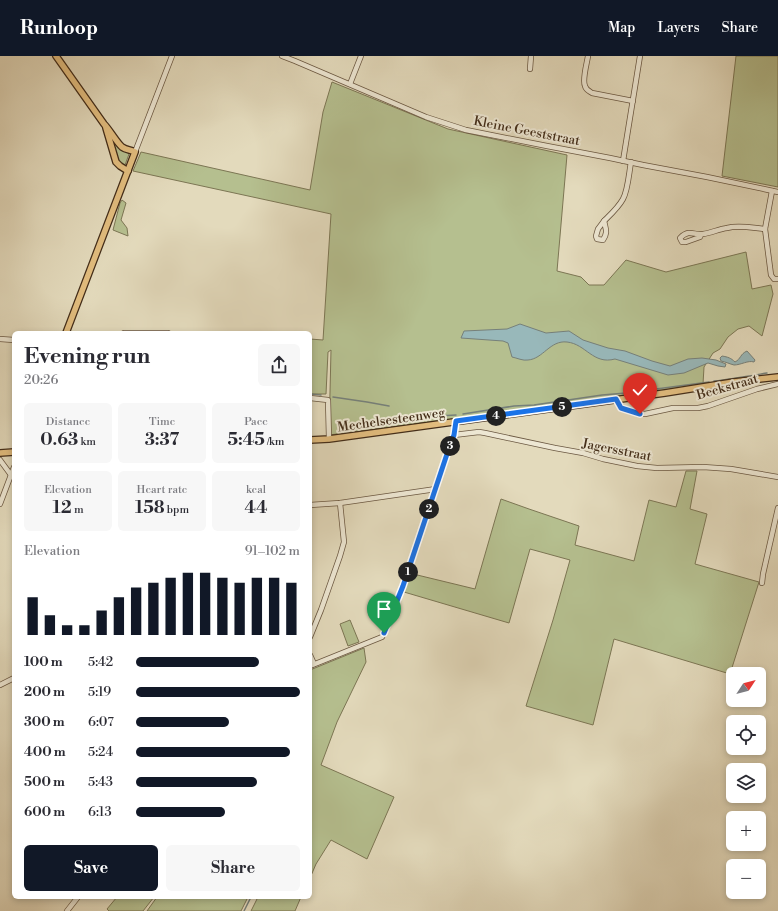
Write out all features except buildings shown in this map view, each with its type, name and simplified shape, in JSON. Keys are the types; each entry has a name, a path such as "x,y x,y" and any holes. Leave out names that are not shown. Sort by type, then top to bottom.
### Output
{"main road":[{"path":"56,56 121,146 135,152 67,331"},
{"path":"105,125 116,162 128,171"},
{"name":"Mechelsesteenweg","path":"312,440 329,439 616,399 738,386 761,379 778,377"},
{"path":"0,453 12,452"}],"street":[{"path":"135,152 172,56"},
{"name":"Kleine Geeststraat","path":"282,56 426,117 466,130 778,192"},
{"path":"350,84 362,56"},
{"path":"530,69 532,56"},
{"path":"588,56 584,82 586,89 592,93 633,101"},
{"path":"623,160 640,56"},
{"path":"604,221 623,199 626,191 631,162"},
{"path":"772,191 765,229 771,275 776,279"},
{"path":"701,235 728,227 765,229"},
{"path":"0,339 12,340"},
{"name":"Beekstraat","path":"616,399 622,408 636,413 645,414 673,408 698,408 708,406 764,387 778,384"},
{"path":"312,398 328,400 329,439"},
{"path":"312,665 382,637 403,586 454,435 456,421"},
{"name":"Jagersstraat","path":"454,435 480,432 583,453 637,466 657,468 703,467 731,469 778,477"},
{"path":"0,460 12,475 0,504"},
{"path":"312,505 340,503 436,489"},
{"path":"312,633 324,603 344,542 340,503"},
{"path":"762,583 778,508"},
{"path":"0,685 12,679"},
{"path":"67,911 76,899"}],"green space":[{"path":"736,56 778,56 778,187 722,176"},
{"path":"332,82 448,129 567,155 557,271 581,277 589,285 604,285 626,260 666,272 746,252 752,289 771,285 773,294 762,336 749,326 738,329 728,337 720,349 713,353 704,367 703,384 508,412 329,435 331,350 328,352 326,394 312,394 312,339 323,340 331,214 133,171 141,152 310,190 323,112"},
{"path":"112,140 129,154 125,165 121,165 116,160"},
{"path":"122,200 126,203 121,220 127,228 128,236 113,230"},
{"path":"686,471 697,471 690,509 707,514 695,564 759,582 732,667 726,667 726,673 614,639 593,725 526,706 570,560 530,549 509,623 404,592 409,573 475,589 501,499 579,526 575,545 634,561 649,500 676,507"},
{"path":"350,620 359,642 348,646 340,624"},
{"path":"364,648 366,662 337,722 321,765 394,797 367,859 331,840 312,873 312,669"},
{"path":"115,899 152,899 143,911 109,911 107,909"},
{"path":"156,899 247,899 241,911 147,911"},
{"path":"257,899 300,899 295,911 251,911"}],"water":[{"path":"520,324 546,333 569,331 583,340 608,348 625,351 670,366 688,359 702,358 716,360 726,364 725,367 708,363 684,373 668,375 615,359 601,359 595,357 579,346 567,342 556,344 533,359 522,360 512,357 508,343 503,341 461,338 464,331 507,329"},
{"path":"747,351 755,360 754,362 734,365 721,361 720,358 722,356 726,357 735,362"}],"waterway":[{"path":"714,381 767,373"},
{"path":"463,414 514,406 534,405 709,382"},
{"path":"312,394 321,395"},
{"path":"333,397 389,406"},
{"path":"425,413 438,416 456,415"},
{"path":"244,911 250,899"}],"route":[{"path":"384,633 403,586 454,435 456,421 616,399 621,408 640,414"}]}
